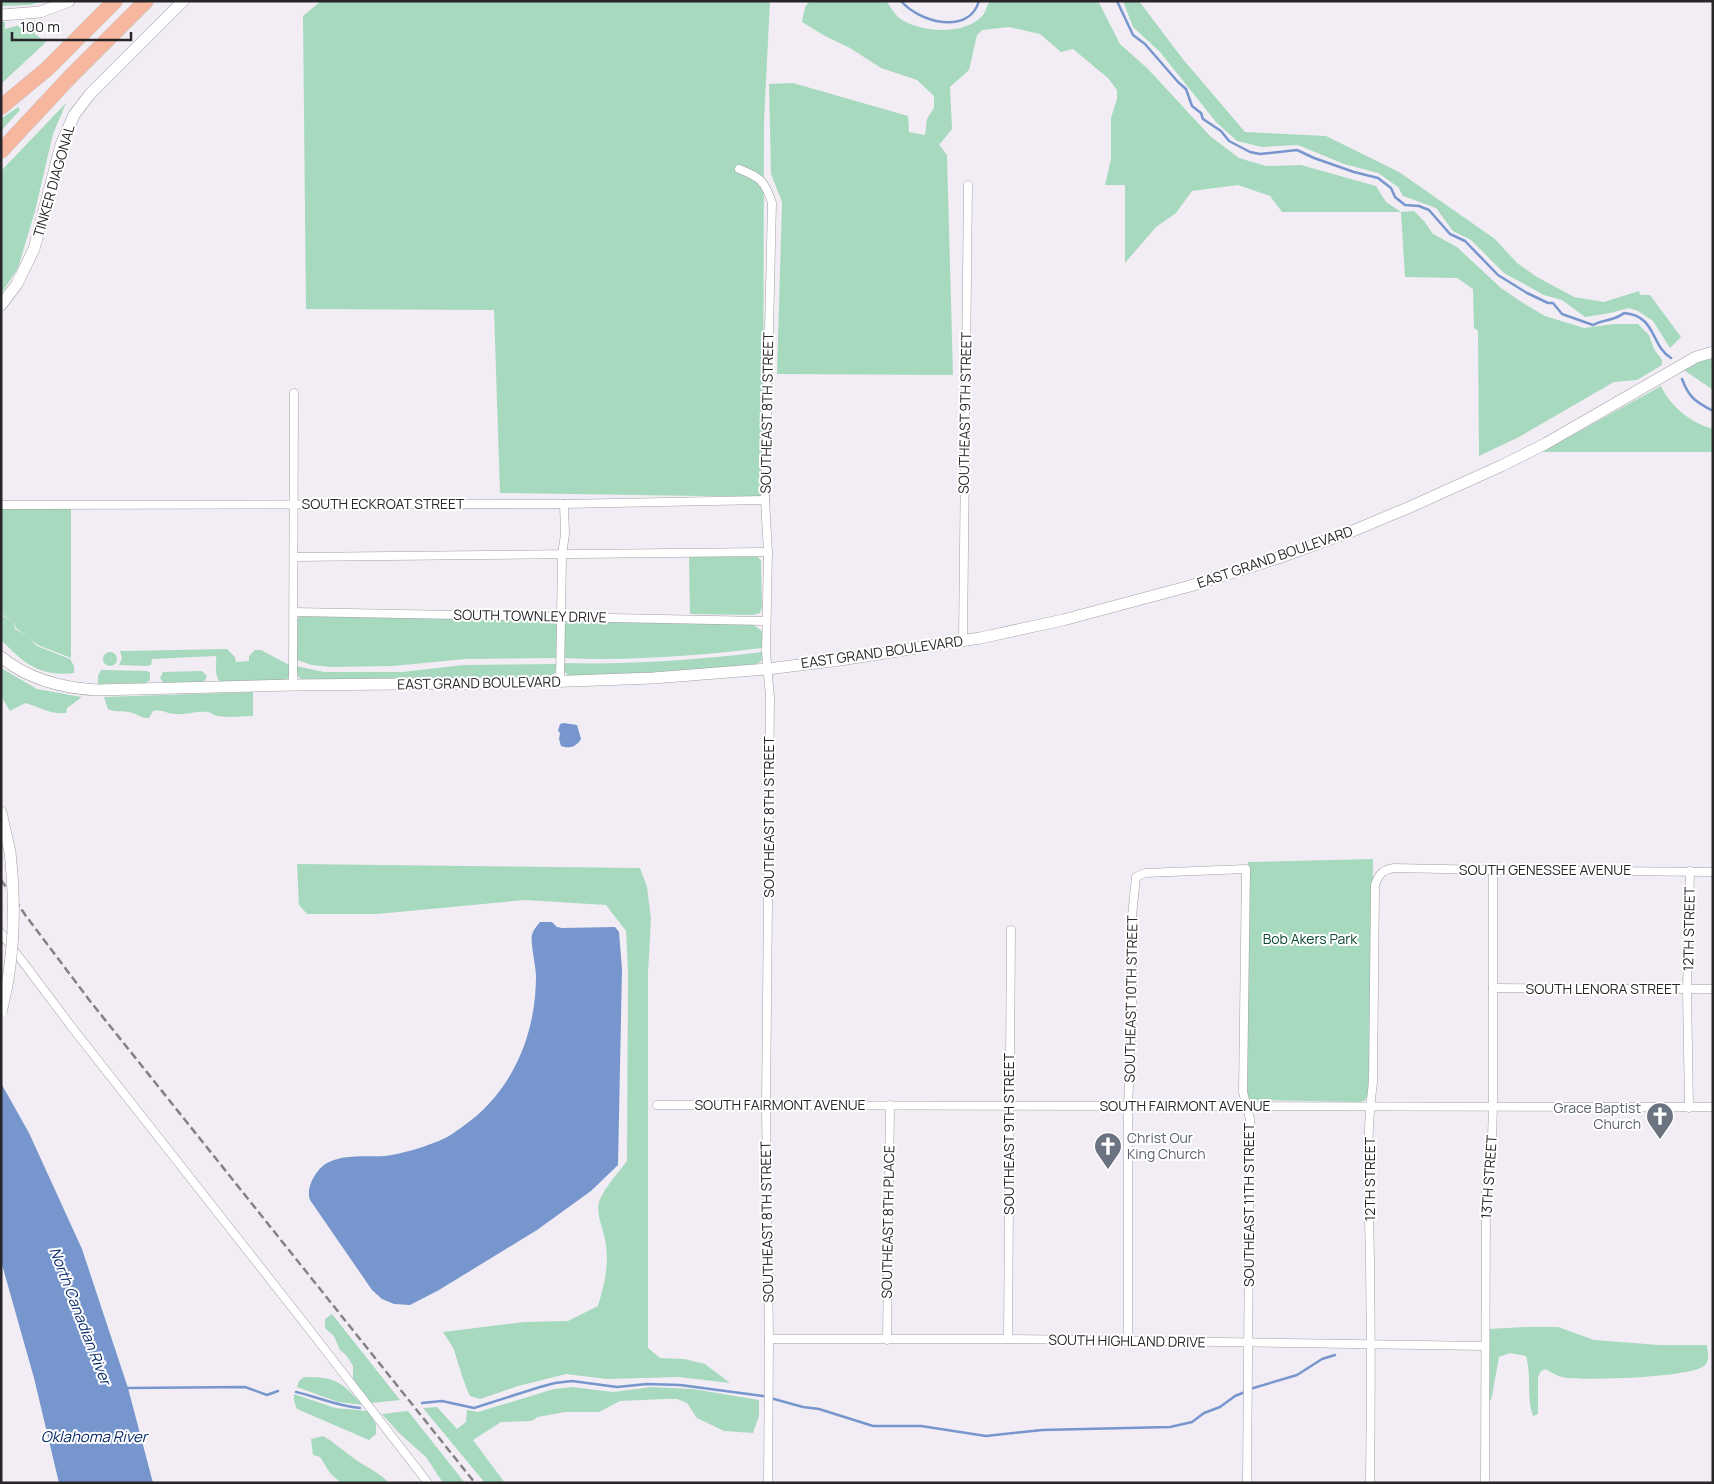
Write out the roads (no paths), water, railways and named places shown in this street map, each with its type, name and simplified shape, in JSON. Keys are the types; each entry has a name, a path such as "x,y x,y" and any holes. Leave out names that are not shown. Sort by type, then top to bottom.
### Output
{"highway":[{"path":"1,107 47,69 115,1"},
{"path":"1,151 70,77 146,1"},
{"path":"1,96 80,35"}],"street":[{"path":"1,15 40,12 69,1"},
{"name":"TINKER DIAGONAL","path":"1,305 17,284 34,249 62,144 74,115 84,100 183,1"},
{"name":"SOUTHEAST 8TH STREET","path":"739,168 754,175 766,186 772,203 765,500 768,552 767,669 770,697 766,1106 769,1339 768,1483"},
{"name":"SOUTHEAST 9TH STREET","path":"963,640 968,186"},
{"name":"EAST GRAND BOULEVARD","path":"1,657 34,677 50,683 74,688 515,684 654,678 767,669 887,653 963,640 1063,620 1190,586 1278,558 1355,530 1501,466 1545,444 1696,357 1713,352"},
{"path":"293,685 294,393"},
{"name":"SOUTH ECKROAT STREET","path":"1,505 564,504 765,500"},
{"path":"560,681 562,555 565,534 564,504"},
{"path":"294,557 768,552"},
{"name":"SOUTH TOWNLEY DRIVE","path":"294,612 766,621"},
{"path":"1,812 10,852 14,891 14,933 10,969 1,1012"},
{"name":"SOUTH GENESSEE AVENUE","path":"1378,875 1385,870 1394,868 1690,870 1713,872"},
{"name":"SOUTHEAST 10TH STREET","path":"1128,1341 1128,1106 1132,1019 1132,916 1136,877 1145,873 1246,869"},
{"name":"SOUTHEAST 11TH STREET","path":"1246,869 1243,1092 1250,1119 1247,1483"},
{"name":"13TH STREET","path":"1485,1483 1486,1192 1493,1107 1493,870"},
{"name":"12TH STREET","path":"1689,1108 1687,989 1690,870"},
{"name":"12TH STREET","path":"1370,1483 1370,1105 1374,1082 1375,884 1378,875"},
{"name":"SOUTHEAST 9TH STREET","path":"1008,1339 1011,930"},
{"path":"1,933 74,1030 428,1483"},
{"name":"SOUTH LENORA STREET","path":"1493,988 1713,989"},
{"name":"SOUTH FAIRMONT AVENUE","path":"656,1105 1713,1107"},
{"name":"SOUTHEAST 8TH PLACE","path":"887,1340 890,1105"},
{"name":"SOUTH HIGHLAND DRIVE","path":"769,1339 1008,1339 1485,1346"}],"water":[{"path":"560,724 577,725 581,739 572,747 561,746 560,733 558,731"},
{"path":"540,922 552,922 557,927 562,928 615,927 619,932 622,969 618,1165 591,1191 537,1230 439,1290 410,1305 394,1304 382,1299 372,1290 310,1200 309,1190 313,1178 320,1168 336,1159 392,1155 423,1147 446,1138 480,1113 495,1097 518,1061 526,1041 535,998 536,976 532,938 533,931"},
{"name":"Oklahoma River","path":"1,1083 29,1133 82,1249 128,1388 153,1483 59,1483 34,1378 1,1261"}],"waterway":[{"path":"901,1 919,15 943,22 955,22 965,19 974,12 979,1"},
{"path":"1117,1 1133,35 1145,44 1186,89 1192,106 1201,113 1203,119 1221,131 1229,141 1250,152 1260,154 1297,150 1354,172 1378,178 1391,188 1395,197 1405,205 1419,206 1429,210 1450,234 1465,241 1498,275 1527,293 1548,303 1553,303 1562,314 1593,325 1624,313 1635,315 1648,325 1659,346 1671,358"},
{"path":"1682,379 1687,391 1694,399 1713,411"},
{"path":"1250,1389 1297,1375 1322,1359 1335,1355"},
{"path":"422,1403 442,1401 474,1408 540,1387 572,1381 617,1387 647,1384 680,1385 763,1396 803,1407 819,1409 873,1426 921,1426 986,1436 1042,1430 1170,1427 1192,1422 1204,1413 1220,1407 1235,1396 1245,1392"},
{"path":"127,1388 245,1387 267,1395 278,1391"},
{"path":"296,1392 360,1408"}],"railway":[{"path":"1,880 90,1001 475,1483"}],"place":[{"name":"Grace Baptist Church","path":"1660,1140"},
{"name":"Christ Our King Church","path":"1108,1170"}],"park label":[{"name":"Bob Akers Park","path":"1310,939"}],"water label":[{"name":"North Canadian River","path":"80,1316"}]}
